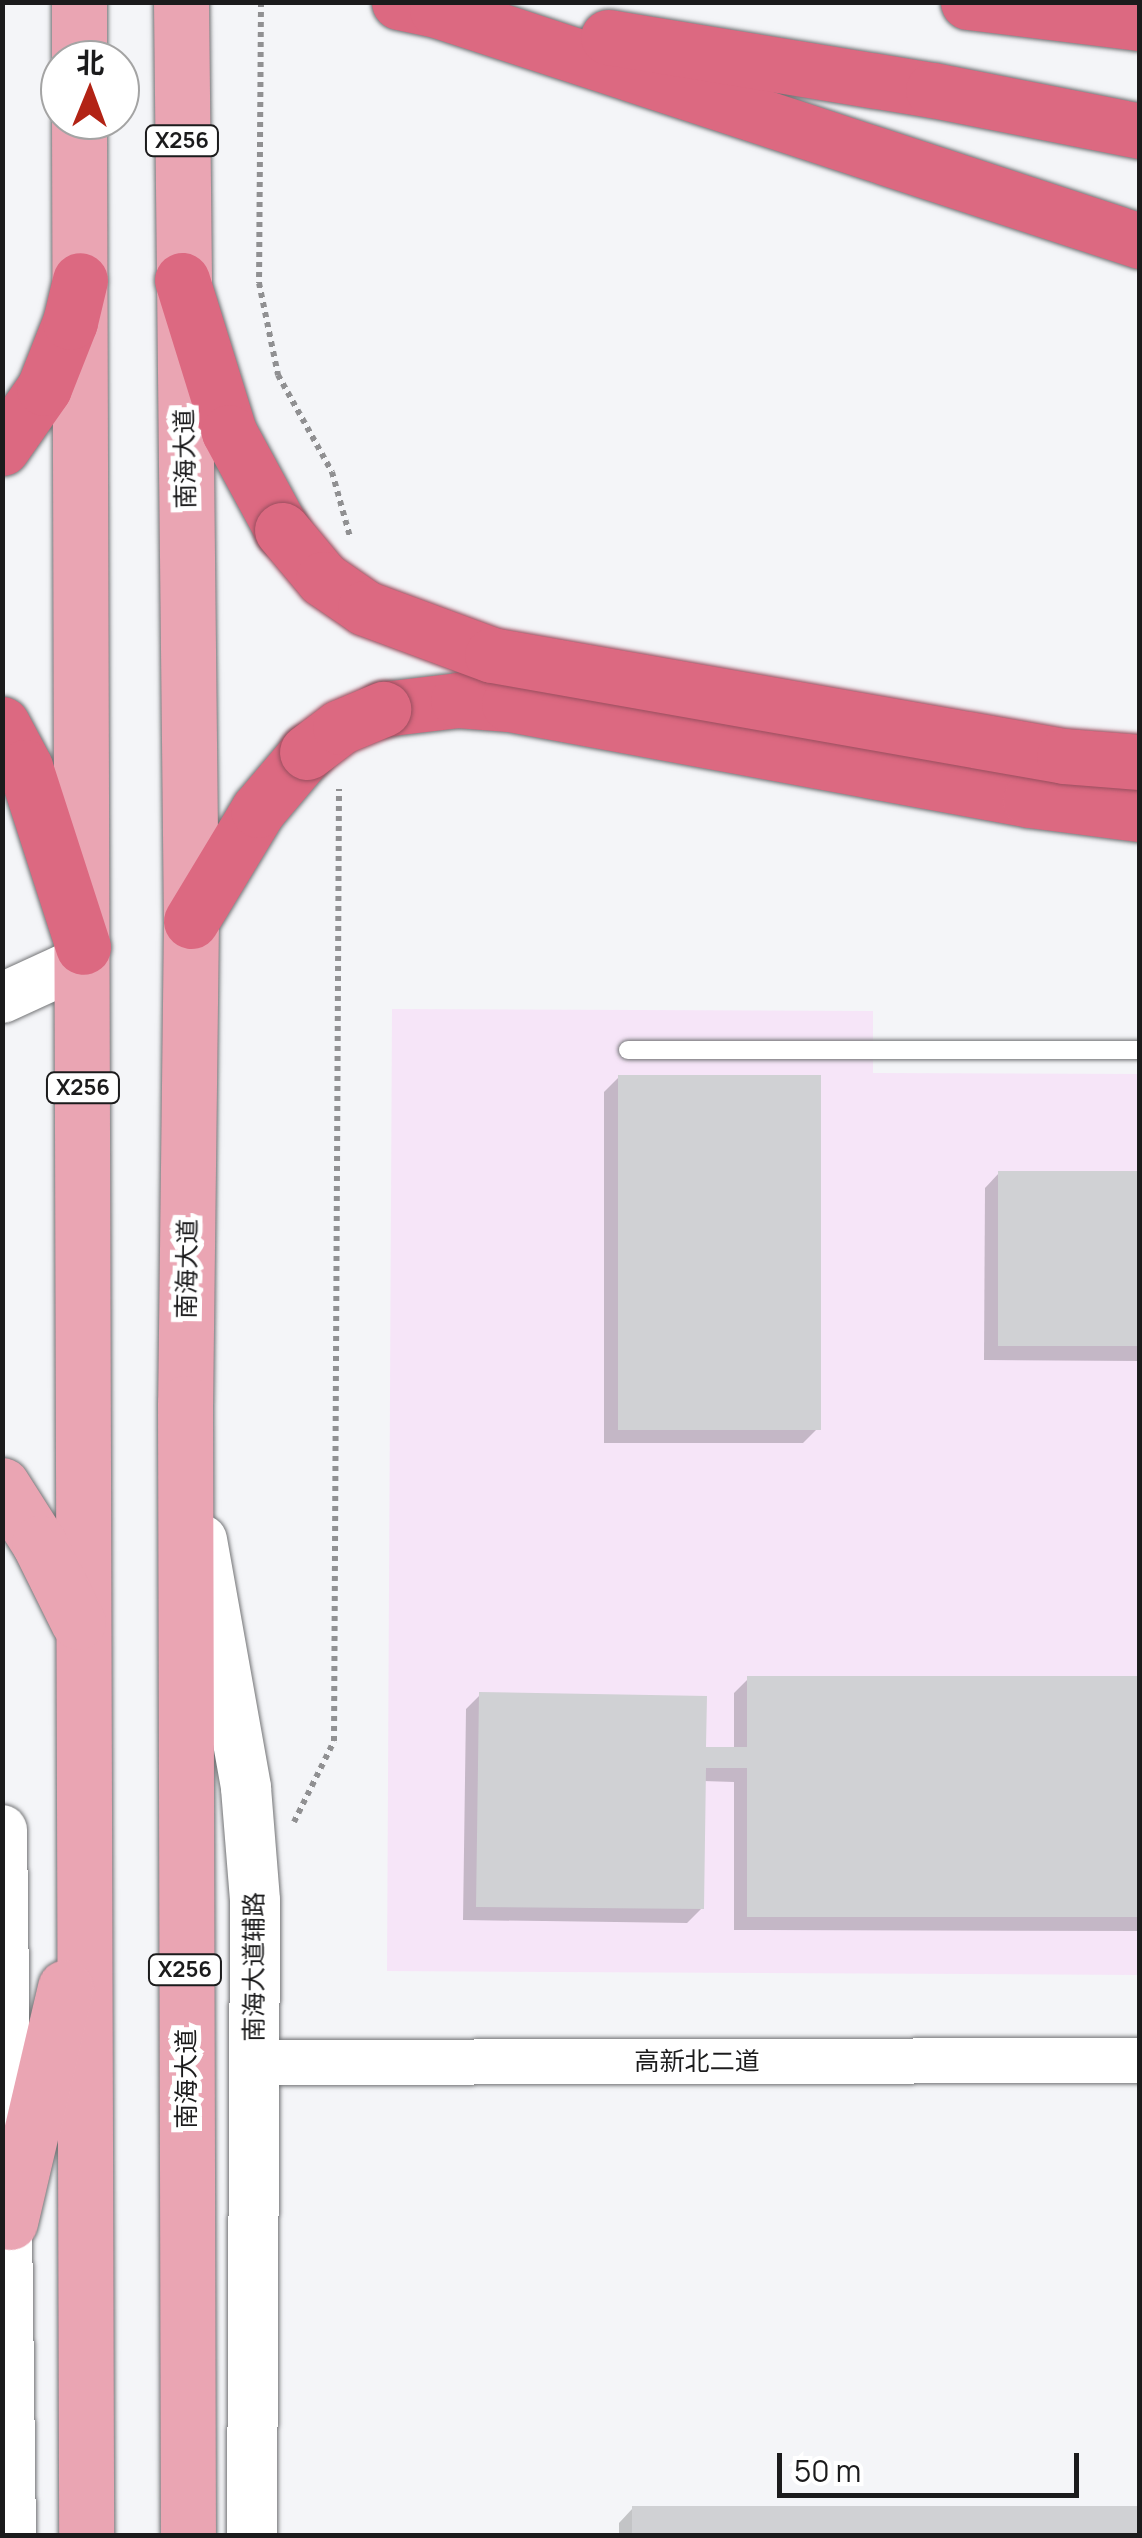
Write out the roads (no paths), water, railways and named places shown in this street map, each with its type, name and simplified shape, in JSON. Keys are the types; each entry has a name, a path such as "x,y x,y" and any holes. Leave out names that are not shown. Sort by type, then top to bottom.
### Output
{"highway":[{"path":"968,2 1140,23"},
{"path":"418,6 933,90 1140,132"},
{"path":"418,6 1140,241"},
{"path":"2,448 44,388 70,322 80,280"},
{"path":"182,280 229,432 282,530 323,579 365,608 492,655 1064,756 1140,762"},
{"path":"191,921 258,810 324,767 340,727 383,709 458,700 508,704 1030,800 1140,814"},
{"path":"2,724 25,768 83,954"}],"main road":[{"path":"79,2 80,40"},
{"name":"南海大道","path":"182,2 191,921 186,1404 188,2536"},
{"name":"X256","path":"80,140 86,2536"},
{"path":"2,998 83,954"},
{"name":"南海大道辅路","path":"186,1404 203,1546 252,1847 252,2536"},
{"path":"2,1485 64,1590 83,1636"},
{"path":"2,1830 10,2222 11,2536"},
{"path":"10,2222 86,1896"}],"street":[{"name":"高新北二道","path":"254,2062 1140,2060"}],"lane":[{"path":"628,1050 1140,1050"}]}
